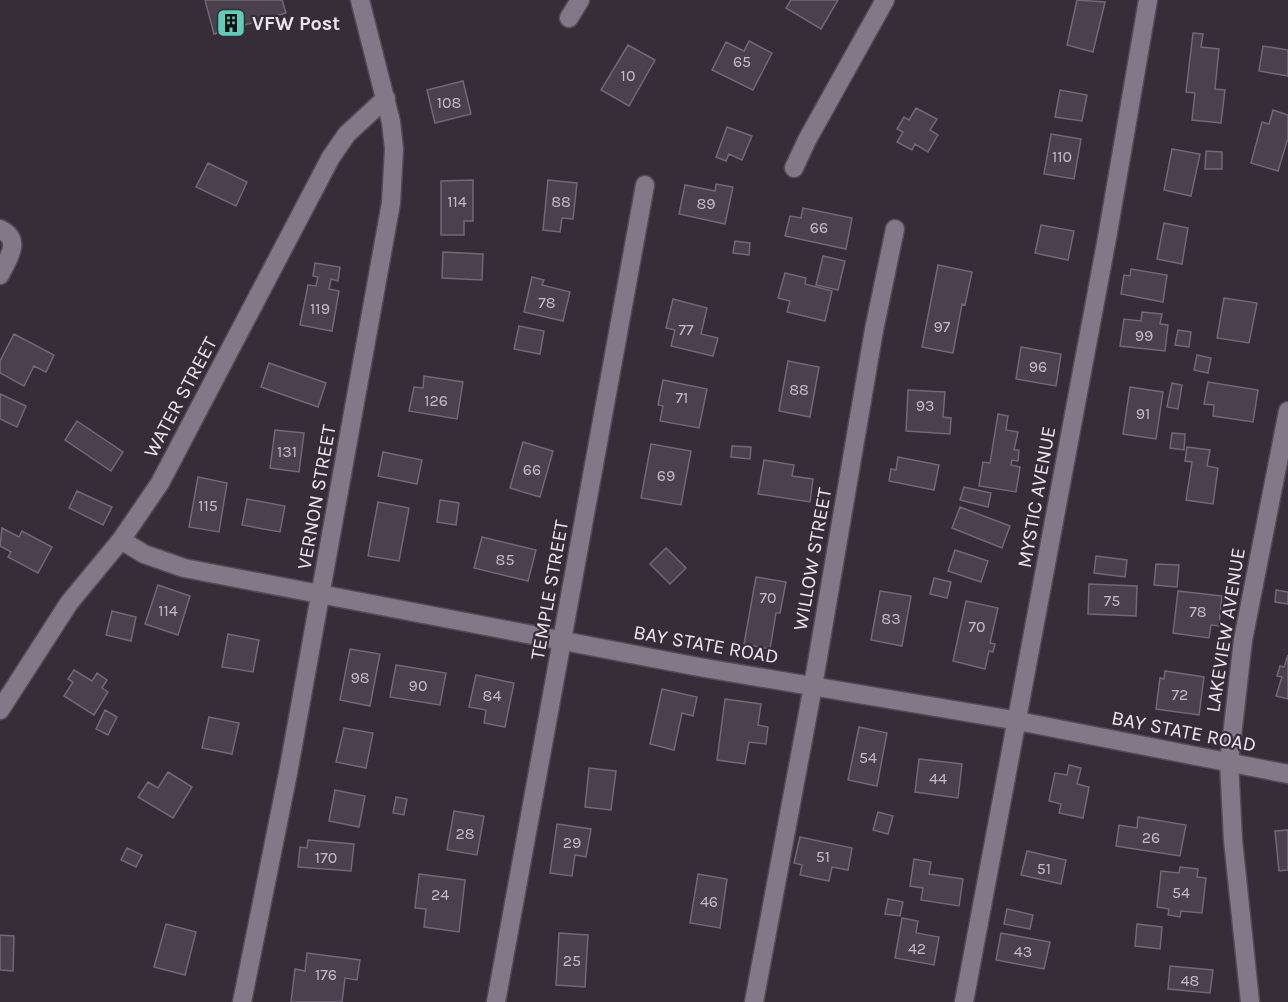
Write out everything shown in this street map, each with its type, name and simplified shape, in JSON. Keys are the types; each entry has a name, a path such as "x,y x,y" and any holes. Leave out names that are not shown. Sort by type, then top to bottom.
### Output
{"street":[{"name":"VERNON STREET","path":"242,1002 321,594 391,203 394,149 386,98 360,0"},
{"path":"569,18 580,0"},
{"path":"794,168 807,140 885,0"},
{"name":"MYSTIC AVENUE","path":"964,1002 1107,238 1148,0"},
{"name":"WATER STREET","path":"0,710 69,603 142,513 179,450 332,158 347,134 386,98"},
{"name":"TEMPLE STREET","path":"496,1002 645,185"},
{"name":"WILLOW STREET","path":"754,1002 813,686 874,330 895,229"},
{"path":"0,275 10,255 6,235"},
{"name":"LAKEVIEW AVENUE","path":"1250,1002 1233,840 1229,762 1243,640 1288,411"},
{"name":"BAY STATE ROAD","path":"121,540 144,554 183,568 563,639 699,667 1018,721 1288,774"}],"building":[{"name":"VFW Post","path":"205,0 282,0 286,13 214,34"},
{"path":"791,0 838,0 821,29 786,8"},
{"path":"1077,0 1105,2 1093,52 1067,45"},
{"path":"1193,33 1203,34 1201,47 1219,49 1215,89 1225,90 1221,123 1192,120 1195,93 1186,92"},
{"path":"749,41 772,53 753,90 712,70 726,42 744,51"},
{"path":"628,45 655,60 629,106 601,90"},
{"path":"1263,46 1288,50 1288,76 1259,71"},
{"path":"463,81 471,114 435,123 427,90"},
{"path":"1060,90 1087,95 1082,121 1055,117"},
{"path":"916,108 937,119 930,130 938,135 928,152 915,144 912,150 897,142 903,132 897,129 904,117 909,120"},
{"path":"1273,110 1288,115 1288,138 1278,171 1251,163 1262,122 1269,124"},
{"path":"727,127 752,136 742,160 729,154 726,161 716,157"},
{"path":"1051,134 1081,139 1074,179 1044,174"},
{"path":"1172,149 1200,154 1191,196 1164,190"},
{"path":"1206,151 1222,152 1222,169 1205,169"},
{"path":"208,163 247,182 236,206 196,187"},
{"path":"473,180 473,221 464,221 464,235 441,235 441,181"},
{"path":"548,180 577,183 573,219 562,218 560,232 543,230"},
{"path":"716,184 733,187 725,224 679,214 685,185 715,191"},
{"path":"803,208 852,218 846,249 785,236 790,216 801,218"},
{"path":"1164,223 1188,228 1182,264 1157,259"},
{"path":"1041,225 1074,231 1068,260 1035,253"},
{"path":"735,241 750,243 749,255 733,253"},
{"path":"443,252 483,254 482,280 442,278"},
{"path":"823,256 845,261 838,290 816,285"},
{"path":"315,263 340,267 338,281 331,279 329,289 339,291 332,331 300,325 308,285 316,286 318,277 313,276"},
{"path":"938,265 972,272 965,305 962,304 953,353 922,347"},
{"path":"1131,269 1167,275 1163,302 1121,294 1124,275 1130,276"},
{"path":"785,273 806,278 805,284 832,291 825,321 787,312 790,301 778,298"},
{"path":"532,277 544,280 542,285 570,292 563,321 524,312"},
{"path":"1224,298 1257,303 1249,343 1217,338"},
{"path":"673,299 707,308 701,334 718,338 713,356 671,346 675,330 666,328"},
{"path":"1142,312 1162,314 1160,324 1168,325 1165,351 1120,346 1124,319 1141,321"},
{"path":"519,326 544,331 540,354 514,349"},
{"path":"1178,330 1191,332 1189,347 1175,345"},
{"path":"14,334 54,355 46,372 34,366 24,386 0,373 0,361"},
{"path":"1021,347 1061,354 1056,386 1016,379"},
{"path":"1197,355 1211,358 1208,373 1194,370"},
{"path":"788,361 819,367 810,417 779,411"},
{"path":"269,363 326,383 318,407 261,387"},
{"path":"424,376 463,382 457,419 409,411 414,387 423,388"},
{"path":"663,380 707,389 699,428 660,421 663,406 658,405"},
{"path":"1208,382 1258,390 1253,422 1213,416 1214,405 1204,404"},
{"path":"1172,383 1182,385 1178,409 1167,407"},
{"path":"1130,387 1163,392 1156,439 1123,434"},
{"path":"908,390 945,392 943,417 951,418 950,434 906,431"},
{"path":"0,394 26,406 17,427 0,419"},
{"path":"998,414 1008,416 1006,430 1018,432 1014,450 1019,450 1018,461 1012,460 1011,465 1020,467 1016,492 979,486 983,462 990,463"},
{"path":"77,421 123,452 111,471 65,440"},
{"path":"275,430 304,433 299,472 270,468"},
{"path":"1172,433 1185,434 1184,450 1170,448"},
{"path":"523,442 553,451 540,497 510,488"},
{"path":"651,444 691,451 681,505 641,498"},
{"path":"732,446 751,447 750,459 731,457"},
{"path":"1187,447 1210,450 1207,466 1218,468 1213,504 1186,500 1192,462 1185,461"},
{"path":"383,452 422,460 417,484 378,476"},
{"path":"898,457 939,465 934,490 889,481 891,469 896,470"},
{"path":"764,460 794,465 792,476 813,479 810,502 758,494"},
{"path":"198,477 227,483 219,532 189,527"},
{"path":"964,487 991,493 988,507 960,500"},
{"path":"77,491 112,507 103,525 69,508"},
{"path":"247,499 285,506 280,532 242,525"},
{"path":"440,500 459,503 456,525 437,522"},
{"path":"378,502 409,508 399,561 368,556"},
{"path":"960,507 1010,526 1002,548 952,528"},
{"path":"2,528 19,537 22,531 52,547 38,573 8,557 11,552 0,546"},
{"path":"482,537 536,550 528,581 474,568"},
{"path":"666,548 686,568 670,584 650,564"},
{"path":"955,550 988,561 981,582 948,571"},
{"path":"1096,556 1127,560 1125,577 1094,573"},
{"path":"1156,564 1179,565 1177,587 1154,585"},
{"path":"756,577 786,582 780,613 776,613 770,649 744,644"},
{"path":"934,578 951,582 947,598 930,594"},
{"path":"1089,584 1137,586 1136,616 1088,614"},
{"path":"158,585 190,596 178,635 145,624"},
{"path":"1276,590 1288,592 1288,604 1275,602"},
{"path":"880,591 911,596 902,646 871,640"},
{"path":"1178,591 1222,596 1219,626 1211,625 1209,638 1173,633"},
{"path":"966,601 998,608 990,643 995,644 993,652 989,651 985,669 953,661"},
{"path":"112,611 136,617 131,641 106,635"},
{"path":"228,634 259,640 253,672 222,667"},
{"path":"350,649 380,654 370,706 340,700"},
{"path":"1288,655 1288,699 1276,696 1282,677 1277,676 1280,666 1284,667"},
{"path":"396,665 446,673 440,705 390,697"},
{"path":"74,670 92,681 97,673 107,680 102,688 108,692 94,715 64,696 73,682 68,679"},
{"path":"1165,671 1204,677 1199,715 1156,709 1160,678 1164,679"},
{"path":"476,675 514,683 505,727 484,723 486,710 469,707"},
{"path":"662,689 697,697 693,716 682,713 674,750 650,744"},
{"path":"725,699 761,704 758,725 768,727 766,744 749,742 745,764 717,760"},
{"path":"105,710 117,717 108,735 96,729"},
{"path":"209,717 239,723 232,754 202,748"},
{"path":"859,727 887,733 877,786 848,780"},
{"path":"344,728 373,733 366,768 336,762"},
{"path":"919,759 962,764 958,798 915,792"},
{"path":"1069,765 1081,768 1077,784 1089,787 1083,818 1059,813 1061,804 1049,801 1055,773 1067,775"},
{"path":"589,768 616,771 611,810 585,807"},
{"path":"168,772 192,787 173,818 138,797 148,782 158,788"},
{"path":"335,790 365,796 359,827 329,821"},
{"path":"396,797 407,799 404,815 393,813"},
{"path":"454,811 484,816 477,855 447,850"},
{"path":"878,812 893,816 888,834 873,830"},
{"path":"1138,817 1186,825 1180,856 1116,846 1119,825 1137,828"},
{"path":"557,824 591,829 586,857 575,855 572,876 550,873"},
{"path":"1288,830 1288,870 1279,871 1275,831"},
{"path":"800,837 852,848 848,870 832,867 829,881 800,875 802,865 794,863"},
{"path":"308,840 354,844 351,871 298,867 300,847 307,848"},
{"path":"127,848 142,855 136,867 121,860"},
{"path":"1027,851 1066,860 1061,884 1021,875"},
{"path":"914,859 931,862 929,874 963,879 959,906 921,900 923,888 910,886"},
{"path":"1180,867 1198,869 1197,877 1206,878 1202,913 1181,911 1180,917 1168,915 1169,909 1157,907 1161,871 1179,873"},
{"path":"419,874 465,880 459,932 424,927 426,909 415,908"},
{"path":"698,874 727,879 720,928 690,923"},
{"path":"888,899 903,902 900,916 885,914"},
{"path":"1007,909 1033,915 1030,929 1004,924"},
{"path":"902,918 918,921 916,933 939,937 934,965 895,958"},
{"path":"166,924 196,932 185,975 154,967"},
{"path":"1137,924 1162,927 1160,949 1135,946"},
{"path":"559,933 588,935 585,987 556,985"},
{"path":"1001,933 1050,942 1044,969 996,960"},
{"path":"0,935 14,936 13,971 0,970"},
{"path":"307,953 360,960 357,980 345,978 342,1002 291,1002 295,969 305,971"},
{"path":"1170,966 1213,970 1210,993 1168,989"}],"place":[{"name":"VFW Post","path":"231,23"}]}
